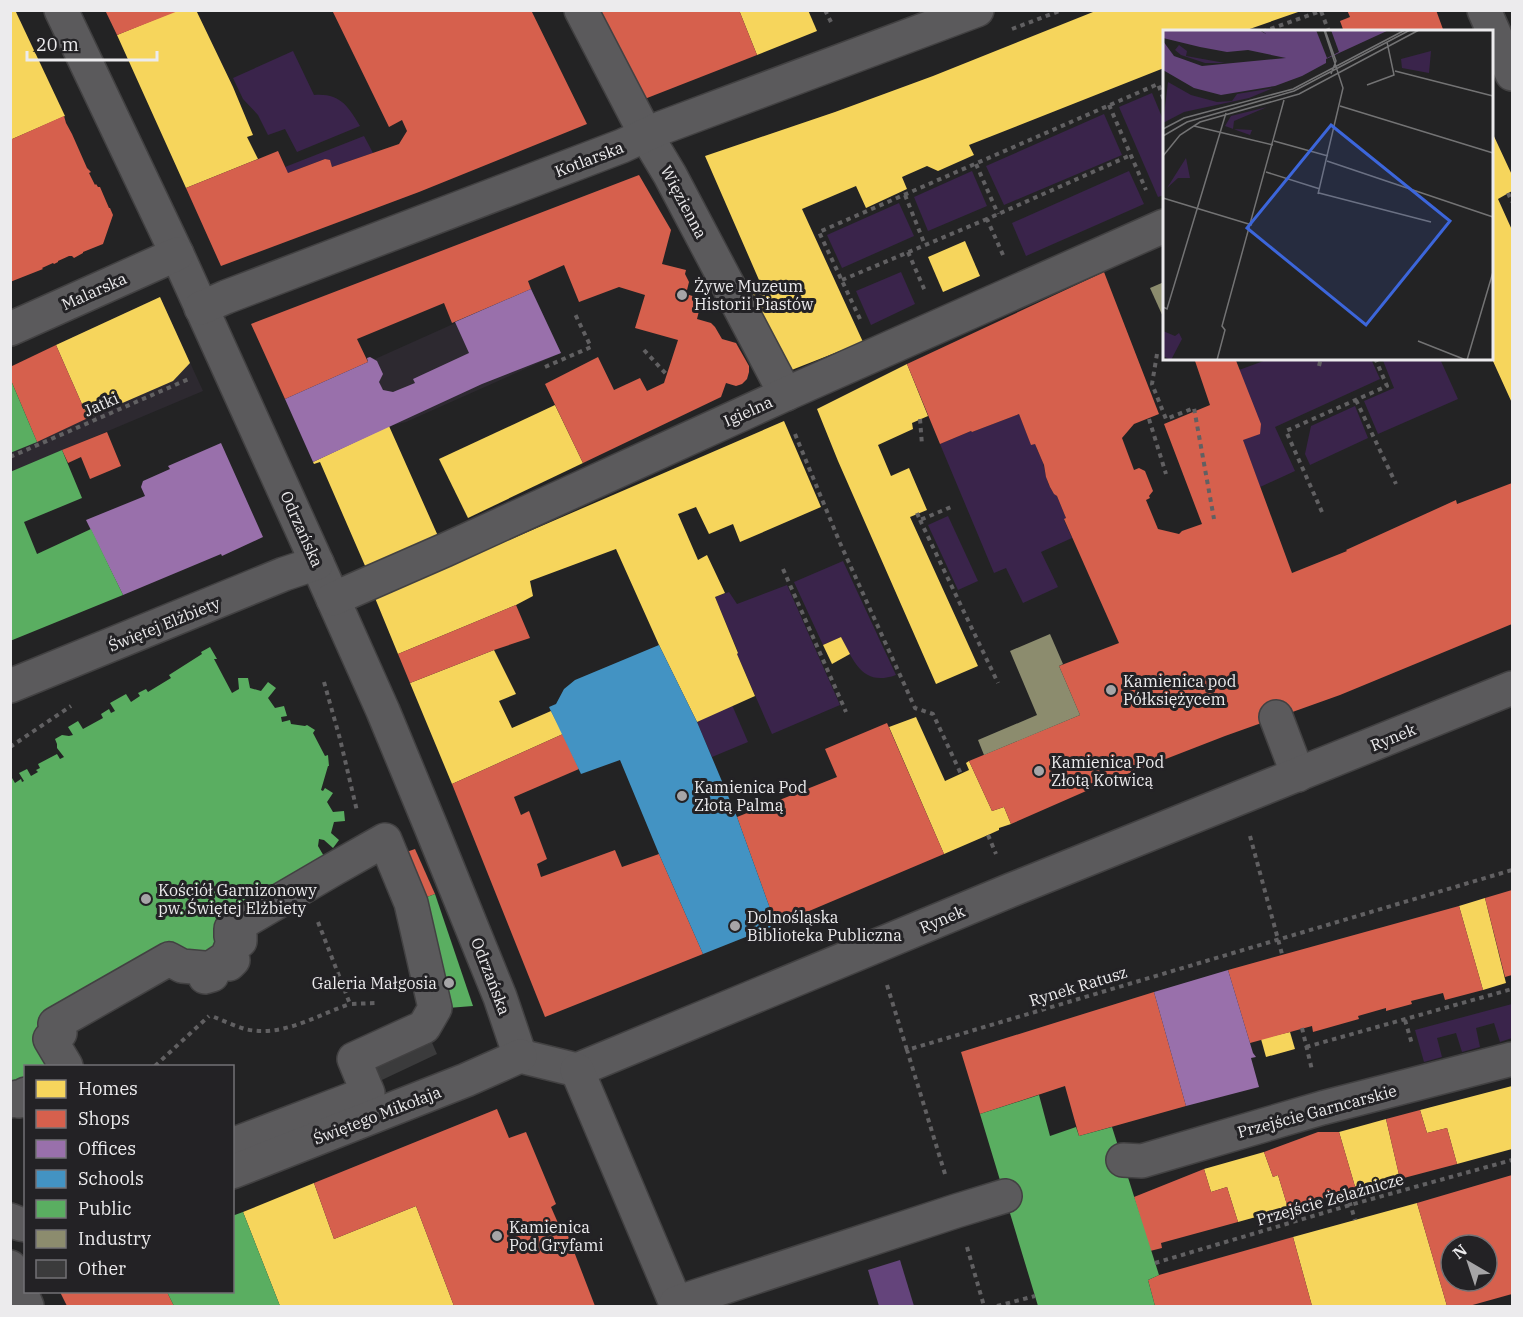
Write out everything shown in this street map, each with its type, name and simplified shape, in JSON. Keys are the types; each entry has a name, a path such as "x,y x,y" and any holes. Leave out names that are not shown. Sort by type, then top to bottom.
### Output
{"street":[{"name":"Odrzańska","path":"61,10 177,254 383,711 500,997 520,1056"},
{"name":"Więzienna","path":"581,10 778,380 788,409"},
{"name":"Kotlarska","path":"201,308 622,146 661,128 977,10"},
{"path":"1485,10 1491,30"},
{"path":"1493,36 1505,74"},
{"name":"Igielna","path":"336,606 445,550 788,409 1163,226"},
{"name":"Malarska","path":"10,329 177,254"},
{"name":"Świętej Elżbiety","path":"10,686 284,574 317,563"},
{"name":"Rynek","path":"578,1070 1022,885 1512,688"},
{"path":"1276,717 1298,775"},
{"path":"65,1065 50,1039 60,1034 55,1024 169,959 182,966 204,968 205,977 212,975 211,968 223,960 229,964 233,960 228,955 233,942 240,941 240,935 231,936 231,929 385,840 411,903 435,1008 424,1028 354,1059 368,1093 234,1144"},
{"path":"520,1056 578,1070 677,1305 1005,1196"},
{"name":"Świętego Mikołaja","path":"234,1171 466,1080 520,1056"},
{"name":"Przejście Garncarskie","path":"1123,1160 1142,1161 1322,1108 1512,1059"},
{"path":"10,1101 17,1097 19,1101 24,1095"},
{"path":"17,1262 24,1293"}],"path":[{"path":"1268,30 1321,11 1328,30"},
{"path":"861,321 819,232 1158,84 1163,97"},
{"path":"1109,105 1149,197"},
{"path":"842,280 1131,155"},
{"path":"976,164 998,214"},
{"path":"1508,193 1512,202"},
{"path":"905,195 926,245"},
{"path":"987,219 1006,262"},
{"path":"908,252 925,291"},
{"path":"545,367 591,347 575,314"},
{"path":"644,350 667,375"},
{"path":"1157,354 1152,384 1166,419 1194,408 1214,519"},
{"path":"1319,366 1320,360"},
{"path":"1322,512 1286,431 1387,386 1377,360"},
{"name":"Jatki","path":"10,457 196,376"},
{"path":"1356,400 1396,484"},
{"path":"788,409 840,543 915,708 933,714 961,774"},
{"path":"920,419 922,445"},
{"path":"1149,419 1166,474"},
{"path":"920,520 951,507"},
{"path":"917,513 998,683"},
{"path":"783,569 846,711"},
{"path":"322,676 360,821"},
{"path":"1239,798 1282,954"},
{"name":"Rynek Ratusz","path":"907,1050 1512,870"},
{"path":"316,917 351,1004"},
{"path":"875,947 984,1306"},
{"path":"1306,1047 1512,989"},
{"path":"203,1011 247,1029 270,1031 294,1026 351,1004 400,1005 429,1017"},
{"name":"Przejście Żelaźnicze","path":"1155,1263 1512,1160"},
{"path":"1347,1192 1355,1220"},
{"path":"997,1306 1035,1296"}],"shaded area":[{"path":"293,51 314,95 330,96 342,102 360,126 297,152 285,129 268,135 258,115 243,99 233,78"},
{"path":"1152,93 1163,120 1163,195 1158,197 1119,107"},
{"path":"1104,114 1122,155 1004,205 986,166"},
{"path":"364,136 373,153 332,167 330,161 325,159 288,173 285,167"},
{"path":"972,171 987,206 928,231 914,197"},
{"path":"1129,171 1144,204 1026,256 1012,223"},
{"path":"899,203 914,236 842,268 827,235"},
{"path":"901,272 915,304 871,325 856,291"},
{"path":"531,289 561,353 406,422 389,426 367,358 375,359"},
{"path":"160,297 203,391 11,472 11,435 80,402 56,345"},
{"path":"1266,360 1371,360 1380,379 1275,427 1295,471 1260,487 1243,440 1239,370"},
{"path":"1383,360 1440,360 1458,399 1378,434 1364,401 1394,388"},
{"path":"1355,406 1368,438 1310,465 1305,454 1311,426"},
{"path":"1019,414 1031,444 1035,444 1041,458 1049,485 1057,496 1072,538 1041,552 1058,587 1023,603 1006,568 994,573 940,444"},
{"path":"948,516 978,581 958,590 928,525"},
{"path":"843,561 896,675 875,678 868,675 855,663 841,637 823,645 794,582"},
{"path":"787,585 840,705 772,734 715,597 729,592 737,604"},
{"path":"732,705 748,742 712,757 697,722"},
{"path":"1512,1004 1512,1038 1500,1042 1494,1023 1476,1028 1480,1047 1462,1052 1456,1033 1437,1038 1442,1057 1424,1062 1415,1030"},
{"path":"900,1260 914,1306 879,1306 868,1270"}],"building: Homes":[{"path":"10,10 15,10 65,116 10,140"},
{"path":"178,10 196,10 253,135 247,137 258,159 186,188 117,35"},
{"path":"739,10 808,10 817,31 757,55"},
{"path":"1098,10 1301,11 1247,30 1163,30 1163,68 969,145 974,155 938,171 927,166 902,177 907,189 866,208 856,186 802,209 863,342 789,371 748,284 759,280 705,156 933,76"},
{"path":"1493,134 1512,175 1512,191 1498,199 1512,230 1512,403 1492,360"},
{"path":"965,241 980,276 943,292 928,257"},
{"path":"160,297 190,363 173,381 88,418 56,345"},
{"path":"907,364 928,416 912,423 913,429 878,445 891,476 909,468 927,510 910,517 978,666 936,684 817,409"},
{"path":"555,405 583,463 468,518 439,459"},
{"path":"784,421 821,507 740,542 733,524 709,534 696,507 678,514 698,560 707,555 725,593 715,597 755,696 697,722 616,549 530,581 533,596 398,654 375,598"},
{"path":"389,426 438,536 366,568 320,462 314,464 313,462"},
{"path":"841,637 850,654 832,664 823,645"},
{"path":"494,650 516,694 499,701 512,728 551,711 563,734 452,784 410,683"},
{"path":"916,717 945,781 969,770 966,763 969,761 992,811 1004,807 1011,824 944,854 889,727"},
{"path":"1485,898 1506,983 1483,990 1459,906"},
{"path":"1290,1032 1295,1049 1266,1057 1261,1039"},
{"path":"1512,1086 1512,1149 1457,1164 1447,1128 1427,1133 1420,1110"},
{"path":"1386,1119 1400,1179 1356,1190 1339,1132"},
{"path":"1264,1152 1273,1177 1278,1175 1288,1208 1238,1222 1227,1187 1211,1192 1204,1169"},
{"path":"314,1183 334,1239 416,1206 454,1306 280,1306 243,1212"},
{"path":"1417,1203 1439,1279 1439,1293 1443,1293 1447,1306 1312,1306 1293,1237"}],"building: Shops":[{"path":"105,10 178,10 178,11 117,35"},
{"path":"332,10 531,10 587,124 419,192 221,266 186,188 278,151 288,173 325,159 330,160 332,167 399,144 407,131 402,120 389,127"},
{"path":"596,10 739,10 757,55 642,100"},
{"path":"1347,10 1436,10 1443,30 1343,30 1340,21 1350,17"},
{"path":"64,116 87,168 91,172 89,173 95,185 100,187 113,215 103,244 74,258 69,256 10,282 10,140"},
{"path":"639,175 671,230 662,264 686,270 685,274 689,282 686,294 702,299 697,319 711,323 722,339 736,343 749,366 747,379 742,384 736,386 726,383 721,397 583,463 545,384 598,357 614,390 640,378 647,391 664,383 678,340 635,328 645,295 619,287 579,302 564,265 528,281 531,289 452,323 444,303 357,339 368,362 285,399 251,324"},
{"path":"1104,272 1159,414 1134,424 1122,438 1134,470 1139,468 1145,471 1153,491 1150,498 1146,500 1158,529 1179,534 1202,524 1164,424 1210,405 1195,360 1236,360 1261,424 1260,434 1243,440 1292,573 1347,551 1456,500 1457,504 1512,483 1512,624 1340,695 1109,781 1011,824 1004,807 992,811 969,761 1080,715 1059,666 1119,643 1064,519 1066,518 1057,496 1050,487 1035,444 1031,445 1019,414 940,444 907,364"},
{"path":"56,345 88,418 37,442 10,378 10,367"},
{"path":"107,432 121,466 90,479 81,457 68,463 62,450"},
{"path":"516,605 530,638 410,683 398,654"},
{"path":"887,723 944,854 776,925 737,817 837,777 825,749"},
{"path":"563,734 579,769 514,797 521,815 529,811 547,859 537,864 541,877 615,850 622,867 659,854 703,954 545,1017 452,784"},
{"path":"415,849 435,894 411,903 392,857"},
{"path":"1512,890 1512,975 1505,977 1485,898"},
{"path":"1459,906 1483,990 1445,1000 1443,993 1411,1001 1412,1004 1358,1016 1359,1019 1313,1032 1312,1026 1250,1043 1228,970"},
{"path":"1154,992 1186,1106 1079,1136 1065,1086 980,1114 961,1052"},
{"path":"497,1109 509,1138 526,1132 556,1204 551,1207 558,1223 563,1223 595,1306 454,1306 416,1206 334,1239 314,1183"},
{"path":"1420,1110 1427,1133 1447,1128 1457,1164 1400,1179 1386,1119"},
{"path":"1318,1132 1339,1132 1356,1190 1288,1208 1278,1175 1273,1177 1264,1152"},
{"path":"1204,1169 1211,1192 1227,1187 1238,1222 1161,1243 1162,1248 1150,1251 1134,1197"},
{"path":"1512,1175 1512,1294 1469,1306 1447,1306 1443,1293 1499,1293 1499,1233 1439,1233 1439,1279 1417,1203"},
{"path":"1293,1237 1312,1306 1155,1306 1148,1280"},
{"path":"60,1293 168,1293 174,1306 67,1306"}],"building: Offices":[{"path":"531,289 561,353 482,384 313,462 285,399 368,362 367,358 370,357 377,361 383,374 379,382 383,390 393,392 415,383 413,379 469,353 455,322"},
{"path":"221,443 263,537 222,556 221,554 123,595 86,520 145,496 141,487 143,481 170,469 168,466"},
{"path":"1228,970 1256,1057 1251,1058 1259,1087 1186,1106 1154,992"}],"building: Schools":[{"name":"Kamienica Pod Złotą Palmą","path":"659,645 697,722 737,817 776,925 703,954 620,760 581,774 549,707 556,704 564,689 575,680"}],"building: Public":[{"path":"10,378 37,442 10,453"},
{"path":"62,450 82,498 24,522 37,554 91,529 123,595 10,641 10,472"},
{"name":"Kościół Garnizonowy pw. Świętej Elżbiety","path":"210,647 232,693 239,689 238,678 248,678 250,688 261,691 268,682 276,688 268,698 275,708 284,706 287,716 281,717 282,722 290,720 291,724 307,725 315,730 313,733 325,756 328,755 329,766 321,790 325,788 333,793 327,802 333,812 344,811 345,821 334,822 331,833 339,840 333,848 324,840 319,839 318,846 332,870 240,935 182,966 55,1024 66,1065 24,1065 24,1095 10,1101 10,779 12,778 15,783 21,779 22,782 24,781 19,773 27,769 31,776 38,772 36,770 40,768 38,764 57,754 60,759 64,757 57,748 55,739 62,735 73,735 68,727 78,721 83,729 103,718 101,714 109,709 111,713 115,711 110,703 126,694 131,702 140,696 138,693 146,689 148,692 171,678 169,675 202,654 201,652"},
{"path":"435,894 473,1006 435,1009 411,903"},
{"path":"1039,1095 1050,1136 1076,1127 1079,1136 1112,1127 1159,1275 1148,1280 1155,1306 1038,1306 980,1114"},
{"path":"243,1212 280,1306 174,1306 168,1293 234,1293 234,1215"}],"building: Industry":[{"path":"1163,282 1163,317 1150,288"},
{"path":"1050,634 1063,664 1059,666 1080,715 984,755 978,740 1037,715 1010,651"}],"building: Other":[{"path":"426,1029 437,1054 367,1087 354,1059"}],"place":[{"name":"Żywe Muzeum Historii Piastów","path":"682,295"},
{"name":"Kamienica pod Półksiężycem","path":"1111,690"},
{"name":"Kamienica Pod Złotą Kotwicą","path":"1039,771"},
{"name":"Kamienica Pod Złotą Palmą","path":"682,796"},
{"name":"Kościół Garnizonowy pw. Świętej Elżbiety","path":"146,899"},
{"name":"Dolnośląska Biblioteka Publiczna","path":"735,926"},
{"name":"Galeria Małgosia","path":"449,983"},
{"name":"Kamienica Pod Gryfami","path":"497,1236"}]}
